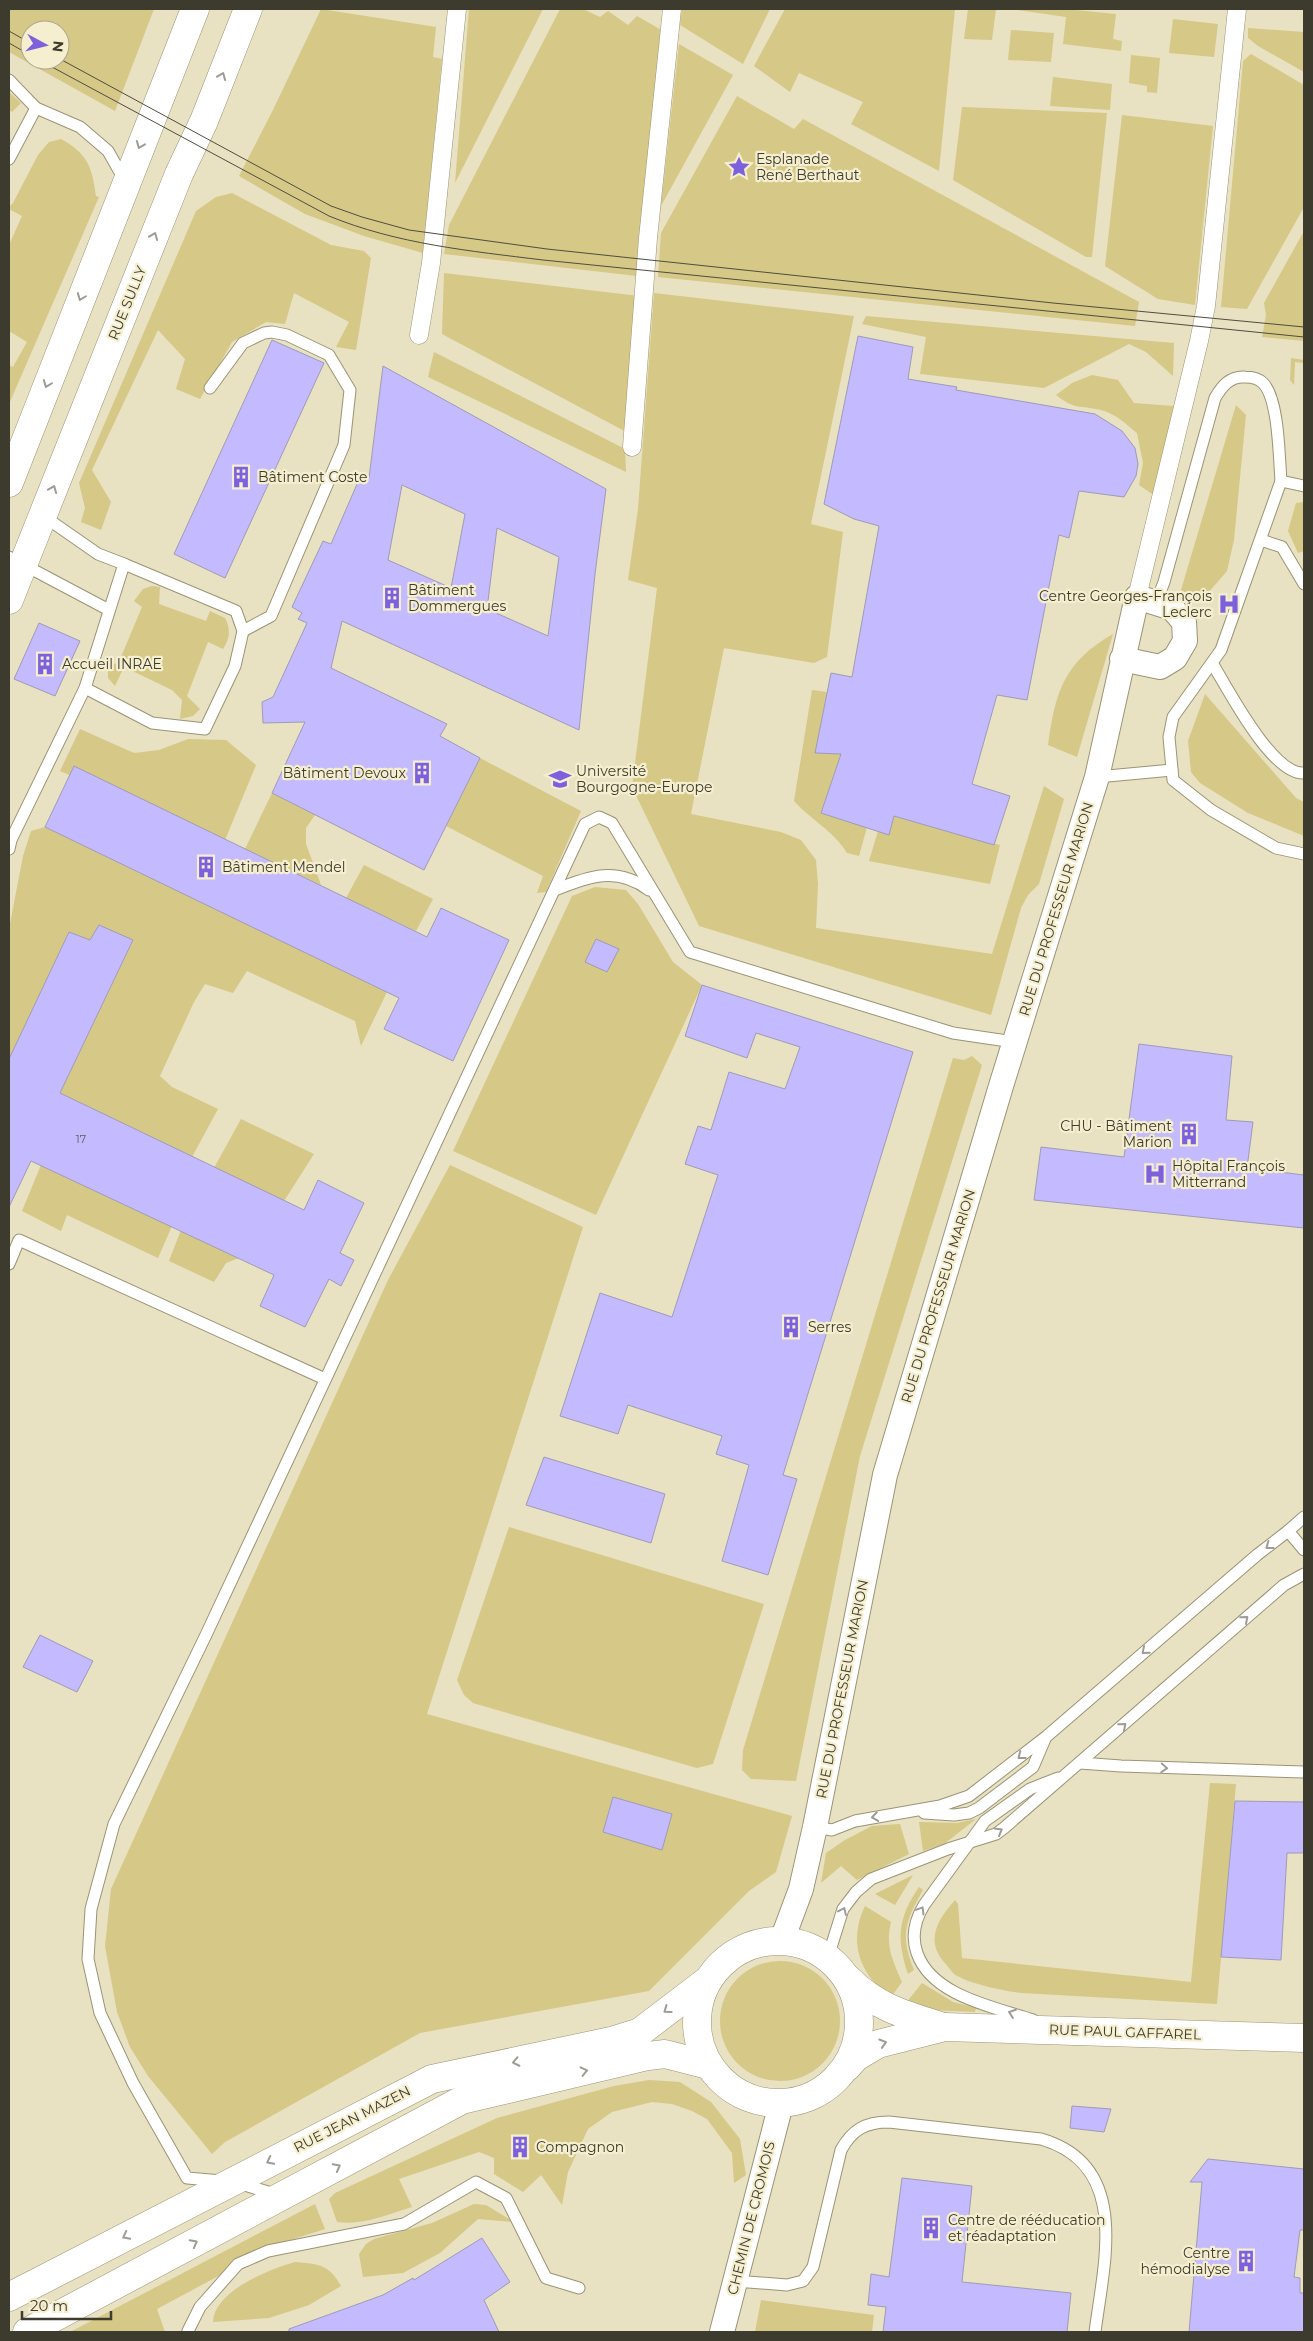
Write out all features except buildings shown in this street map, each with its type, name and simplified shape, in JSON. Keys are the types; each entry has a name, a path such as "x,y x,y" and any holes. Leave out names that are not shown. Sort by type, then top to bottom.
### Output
{"street":[{"path":"9,483 195,9"},
{"name":"RUE SULLY","path":"9,600 16,560 42,516 178,174 204,121 248,9"},
{"path":"419,335 431,263 457,9"},
{"path":"632,447 648,238 672,9"},
{"name":"RUE DU PROFESSEUR MARION","path":"782,1940 800,1889 815,1827 884,1475 1014,1042 1097,777 1122,659 1147,600 1206,306 1237,9"},
{"path":"1122,659 1160,667 1175,658 1185,641 1184,622 1172,608 1147,600"},
{"path":"782,1940 806,1945 828,1957 846,1978 880,2005 898,2013 945,2027 878,2044 856,2057 827,2088 805,2100 781,2104 760,2102 739,2095 722,2082 708,2065 699,2045 696,2024 699,2002 707,1982 721,1964 739,1950 759,1942 782,1940"},
{"path":"844,2070 855,2048 860,2024 857,2000 846,1978"},
{"name":"RUE JEAN MAZEN","path":"9,2297 432,2078 611,2041 640,2032 707,1982"},
{"name":"RUE PAUL GAFFAREL","path":"945,2027 1304,2038"},
{"path":"27,2332 462,2100 648,2056 665,2054 708,2065"},
{"name":"CHEMIN DE CROMOIS","path":"722,2332 781,2104"}],"lane":[{"path":"9,80 36,108 80,127 108,151 126,182"},
{"path":"9,159 36,108"},
{"path":"210,388 243,343 264,332 272,332 287,335 329,355 350,390 344,445 271,616 243,631"},
{"path":"1147,600 1164,582 1216,398 1221,388 1231,380 1253,377 1262,382 1269,392 1276,421 1281,481 1221,650 1173,718 1169,737 1173,780 1211,810 1276,848 1304,854"},
{"path":"1281,481 1304,486"},
{"path":"42,516 98,554 186,588 236,611 243,631 235,666 205,729 152,723 85,688"},
{"path":"1261,540 1282,547 1304,584"},
{"path":"16,560 109,610"},
{"path":"9,849 11,840 85,688 124,564"},
{"path":"1212,663 1266,749 1283,767 1297,774 1304,773"},
{"path":"1097,777 1172,770"},
{"path":"282,2196 231,2181 187,2178 134,2083 100,2012 88,1959 91,1908 114,1824 585,824 599,817 612,823 690,952 953,1033 1014,1042"},
{"path":"555,890 584,878 606,875 627,877 655,894"},
{"path":"9,1264 20,1240 325,1379"},
{"path":"815,1827 832,1830 855,1821 915,1812 952,1803 969,1796 1047,1736 1257,1554 1304,1517"},
{"path":"1288,1531 1304,1550"},
{"path":"828,1957 843,1909 856,1892 871,1879 969,1842 996,1834 1284,1585 1304,1574"},
{"path":"1080,1763 1304,1772"},
{"path":"1058,2029 952,1991 929,1976 919,1959 914,1939 917,1916 985,1821 1030,1789 1065,1775"},
{"path":"735,2281 786,2285 803,2281 813,2267 841,2150 848,2137 859,2128 873,2122 889,2122 1041,2138 1059,2144 1085,2165 1094,2177 1104,2203 1107,2243 1095,2332"},
{"path":"188,2331 200,2307 238,2264 268,2251 404,2224 476,2182 506,2198 546,2278 579,2288"}],"shaded area":[{"path":"9,9 154,9 115,111 41,70 70,70 70,20 20,20 20,58 9,52"},
{"path":"321,9 436,27 433,57 442,59 423,253 364,236 305,214 239,176"},
{"path":"469,9 543,9 455,183"},
{"path":"560,9 583,9 600,17 608,11 628,25 637,16 663,31 637,276 444,254 449,225"},
{"path":"682,9 770,9 743,64 680,25"},
{"path":"785,9 955,9 939,171 851,124 863,102 799,73 790,92 754,66"},
{"path":"968,9 996,9 992,40 964,39"},
{"path":"1010,9 1065,9 1116,14 1113,39 1122,41 1121,51 1063,44 1066,17"},
{"path":"1173,19 1218,24 1214,57 1169,53"},
{"path":"1248,28 1304,32 1304,72 1258,46 1248,38"},
{"path":"1011,30 1054,33 1051,62 1008,60"},
{"path":"679,44 733,75 661,206"},
{"path":"1251,54 1304,85 1304,207 1247,309 1221,307 1243,61"},
{"path":"1131,55 1160,58 1157,93 1147,92 1147,86 1129,83"},
{"path":"1053,77 1112,84 1110,110 1050,106"},
{"path":"9,92 21,103 12,112 9,110"},
{"path":"737,96 794,129 803,119 1139,302 1135,326 658,277 661,233"},
{"path":"962,107 1107,113 1092,257 1086,257 953,180"},
{"path":"1122,115 1213,126 1195,305 1158,299 1105,266"},
{"path":"61,139 77,150 87,162 93,177 96,196 99,197 9,404 9,365 13,367 27,342 9,331 9,245 22,216 9,209 9,207 13,203 38,155 49,142"},
{"path":"232,193 331,245 364,251 371,258 356,350 336,347 349,322 294,293 285,324 266,322 232,342 200,399 176,389 185,359 158,330 92,470 111,502 101,530 81,522 85,508 79,483 196,211 216,197"},
{"path":"1304,231 1304,341 1262,337 1266,315 1264,303"},
{"path":"444,273 639,296 632,435 442,334"},
{"path":"654,293 854,316 811,524 843,532 827,657 814,663 724,648 691,814 781,832 801,840 816,860 818,884 816,928 992,954 1044,786 1064,799 1039,884 1028,895 1021,908 991,1015 699,926 632,787 657,588 628,580 638,509"},
{"path":"866,316 1174,343 1173,376 1146,352 1129,344 1044,388 920,374 926,337 862,324"},
{"path":"434,352 625,449 626,472 428,377"},
{"path":"1291,358 1304,360 1304,363 1295,362 1294,385 1290,380"},
{"path":"1092,375 1118,380 1134,403 1174,406 1155,496 1139,485 1143,463 1137,433 1109,413 1075,406 1056,395 1072,383"},
{"path":"1236,405 1246,415 1234,540 1227,571 1201,601 1181,590"},
{"path":"1304,502 1304,551 1298,553 1288,531 1296,503"},
{"path":"152,586 160,587 159,604 206,621 210,611 225,618 228,626 228,638 223,649 208,642 187,696 200,709 193,716 180,719 182,700 172,690 124,667 115,686 108,678 108,663 118,664 142,607 134,601 143,589"},
{"path":"1113,634 1077,757 1048,745 1054,709 1065,680 1083,656"},
{"path":"812,690 827,692 815,753 841,754 821,813 867,827 859,856 847,853 836,838 794,801"},
{"path":"1205,694 1296,798 1304,802 1304,836 1248,813 1200,783 1191,772 1188,741"},
{"path":"80,729 134,753 159,750 188,739 226,740 256,765 225,840 60,771"},
{"path":"480,758 581,811 546,892 537,893 543,876 446,826"},
{"path":"272,793 315,815 306,828 306,844 321,885 245,849"},
{"path":"894,816 1000,845 990,884 869,861 878,831 889,834"},
{"path":"45,827 387,992 361,1046 355,1021 247,971 233,993 205,984 194,1002 160,1076 172,1087 218,1109 192,1157 55,1091 64,1084 133,941 99,925 90,940 69,932 9,1059 9,929 23,856 31,831"},
{"path":"364,865 433,899 416,931 346,898"},
{"path":"595,887 626,890 638,904 673,962 702,985 596,1215 453,1151 572,896"},
{"path":"972,1056 982,1065 860,1456 796,1781 751,1779 742,1770 743,1750 953,1058 964,1060"},
{"path":"241,1119 314,1154 284,1201 214,1168"},
{"path":"41,1165 172,1226 158,1258 67,1215 61,1231 22,1211"},
{"path":"450,1165 583,1227 427,1714 792,1816 776,1872 749,1891 649,1991 420,2033 225,2142 212,2154 148,2076 130,2047 117,2012 105,1946 111,1889 388,1280"},
{"path":"181,1230 239,1258 226,1263 214,1282 169,1261"},
{"path":"509,1527 764,1604 713,1764 697,1768 473,1703 464,1695 457,1680"},
{"path":"1210,1783 1236,1784 1217,2004 1006,1991 960,1978 953,1973 938,1954 935,1946 936,1930 943,1915 955,1900 958,1904 962,1958 1191,1982"},
{"path":"976,1819 944,1844 923,1851 919,1822 957,1823"},
{"path":"900,1824 909,1854 857,1880 841,1866 821,1883 826,1853 845,1840 872,1826"},
{"path":"913,1875 895,1905 875,1894"},
{"path":"919,1887 923,1890 912,1911 906,1929 907,1947 914,1970 908,1974 902,1950 901,1929 907,1909"},
{"path":"865,1906 891,1922 889,1946 902,1982 891,1997 871,1978 864,1968 860,1956 857,1932"},
{"path":"780,1961 803,1965 823,1978 836,1998 840,2021 836,2044 823,2064 803,2077 780,2081 757,2077 737,2064 724,2044 720,2021 724,1998 737,1978 757,1965"},
{"path":"922,1983 953,2002 976,2008 975,2012 928,2010 906,2003"},
{"path":"649,2080 680,2082 711,2102 740,2139 746,2175 734,2183 732,2153 707,2119 672,2104 652,2102 612,2112 588,2129 568,2172 562,2205 541,2175 523,2192 494,2174 494,2158 479,2152 399,2179 412,2207 365,2221 337,2222 329,2199 335,2193 497,2118 614,2086"},
{"path":"315,2204 325,2229 278,2244 157,2309 165,2332 70,2332"},
{"path":"474,2204 486,2205 514,2222 478,2219 440,2253 403,2273 363,2277 359,2254 366,2244 374,2239 432,2223"},
{"path":"295,2262 322,2266 332,2273 341,2286 309,2305 269,2318 213,2322 216,2311 233,2291 258,2276"},
{"path":"761,2300 874,2315 872,2332 755,2332"}],"tram line":[{"path":"9,31 20,37"},
{"path":"9,43 20,49"},
{"path":"70,64 331,206 409,230 547,249 1053,303 1304,327"},
{"path":"58,70 329,216 355,226 407,240 461,250 543,260 1304,337"}],"place":[{"name":"Esplanade René Berthaut","path":"739,167"},
{"name":"Bâtiment Coste","path":"241,477"},
{"name":"Bâtiment Dommergues","path":"392,598"},
{"name":"Centre Georges-François Leclerc","path":"1229,604"},
{"name":"Accueil INRAE","path":"45,664"},
{"name":"Bâtiment Devoux","path":"422,773"},
{"name":"Université Bourgogne-Europe","path":"560,779"},
{"name":"Bâtiment Mendel","path":"206,867"},
{"name":"CHU - Bâtiment Marion","path":"1189,1134"},
{"name":"Hôpital François Mitterrand","path":"1155,1174"},
{"name":"Serres","path":"791,1327"},
{"name":"Compagnon","path":"520,2147"},
{"name":"Centre de rééducation et réadaptation","path":"931,2228"},
{"name":"Centre hémodialyse","path":"1246,2261"}]}
